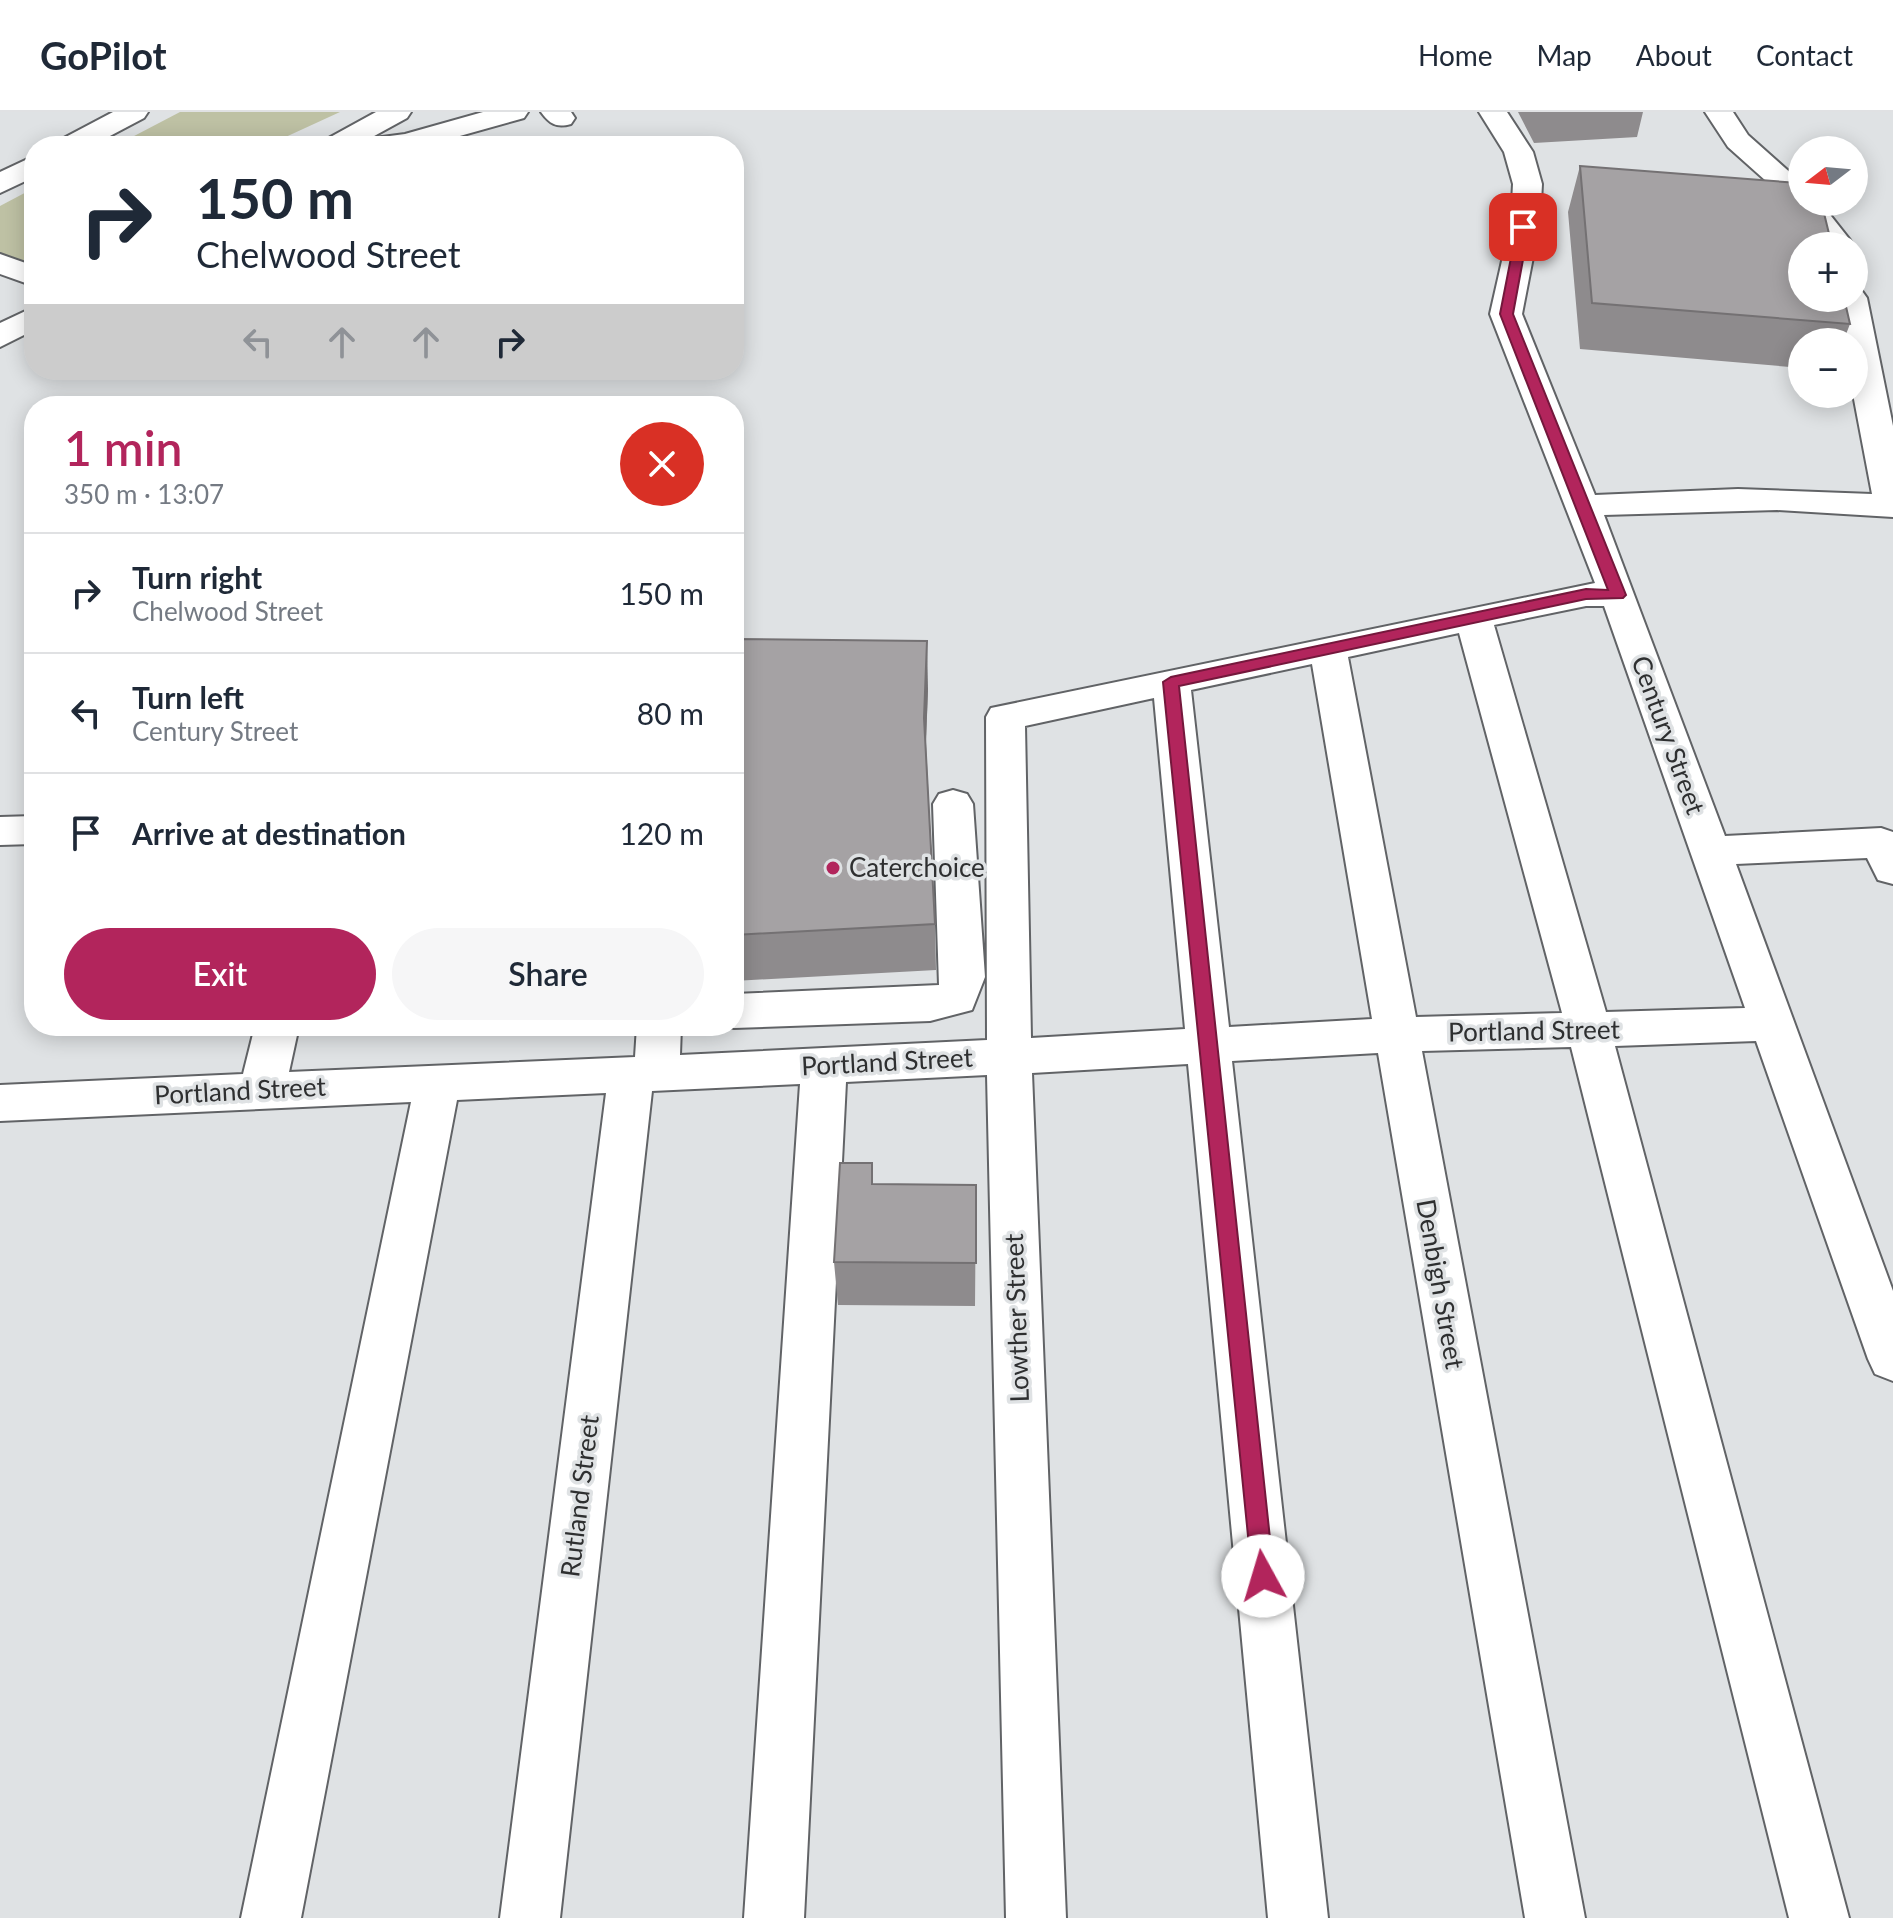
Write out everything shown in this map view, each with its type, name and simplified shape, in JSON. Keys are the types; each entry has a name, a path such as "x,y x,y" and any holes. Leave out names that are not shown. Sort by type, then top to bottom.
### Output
{"main road":[{"path":"89,136 134,112"},
{"path":"431,136 514,112"},
{"name":"Century Street","path":"1493,112 1524,163 1527,183 1528,203 1506,314 1618,595 1893,1359"},
{"path":"1719,112 1738,141 1788,186"},
{"path":"358,136 382,126"},
{"path":"0,149 24,160"},
{"path":"0,184 24,170"},
{"path":"1816,216 1828,232"},
{"path":"0,263 24,273"},
{"path":"1584,506 1698,499 1841,500 1893,506 1854,312"},
{"path":"0,337 24,322"},
{"path":"1298,1918 1171,682 1586,594 1618,595"},
{"path":"1474,619 1589,1030 1819,1918"},
{"name":"Denbigh Street","path":"1328,650 1555,1918"},
{"name":"Lowther Street","path":"1036,1918 1009,1056 1005,717 1171,682"},
{"path":"744,1011 930,1004 957,998 963,977 953,804"},
{"path":"0,831 24,830"},
{"path":"1710,851 1881,843 1893,869"},
{"name":"Portland Street","path":"0,1103 1208,1047 1395,1035 1774,1024"},
{"path":"262,1090 275,1036"},
{"name":"Rutland Street","path":"530,1918 644,1073 656,1036"},
{"path":"774,1918 824,1065"},
{"path":"271,1918 438,1082"}],"green space":[{"path":"180,112 340,112 288,136 134,136"},
{"path":"24,193 24,266 0,256 0,206"}],"building":[{"path":"1580,166 1788,182 1788,216 1825,216 1829,232 1788,232 1788,312 1847,312 1850,324 1592,303"},
{"name":"Caterchoice","path":"744,639 927,641 924,718 935,924 744,934"},
{"path":"840,1163 872,1163 872,1184 976,1185 976,1263 834,1262"}],"place":[{"name":"Caterchoice","path":"833,868"}],"route":[{"path":"1263,1576 1171,682 1586,594 1618,595 1506,314 1523,227"}]}
